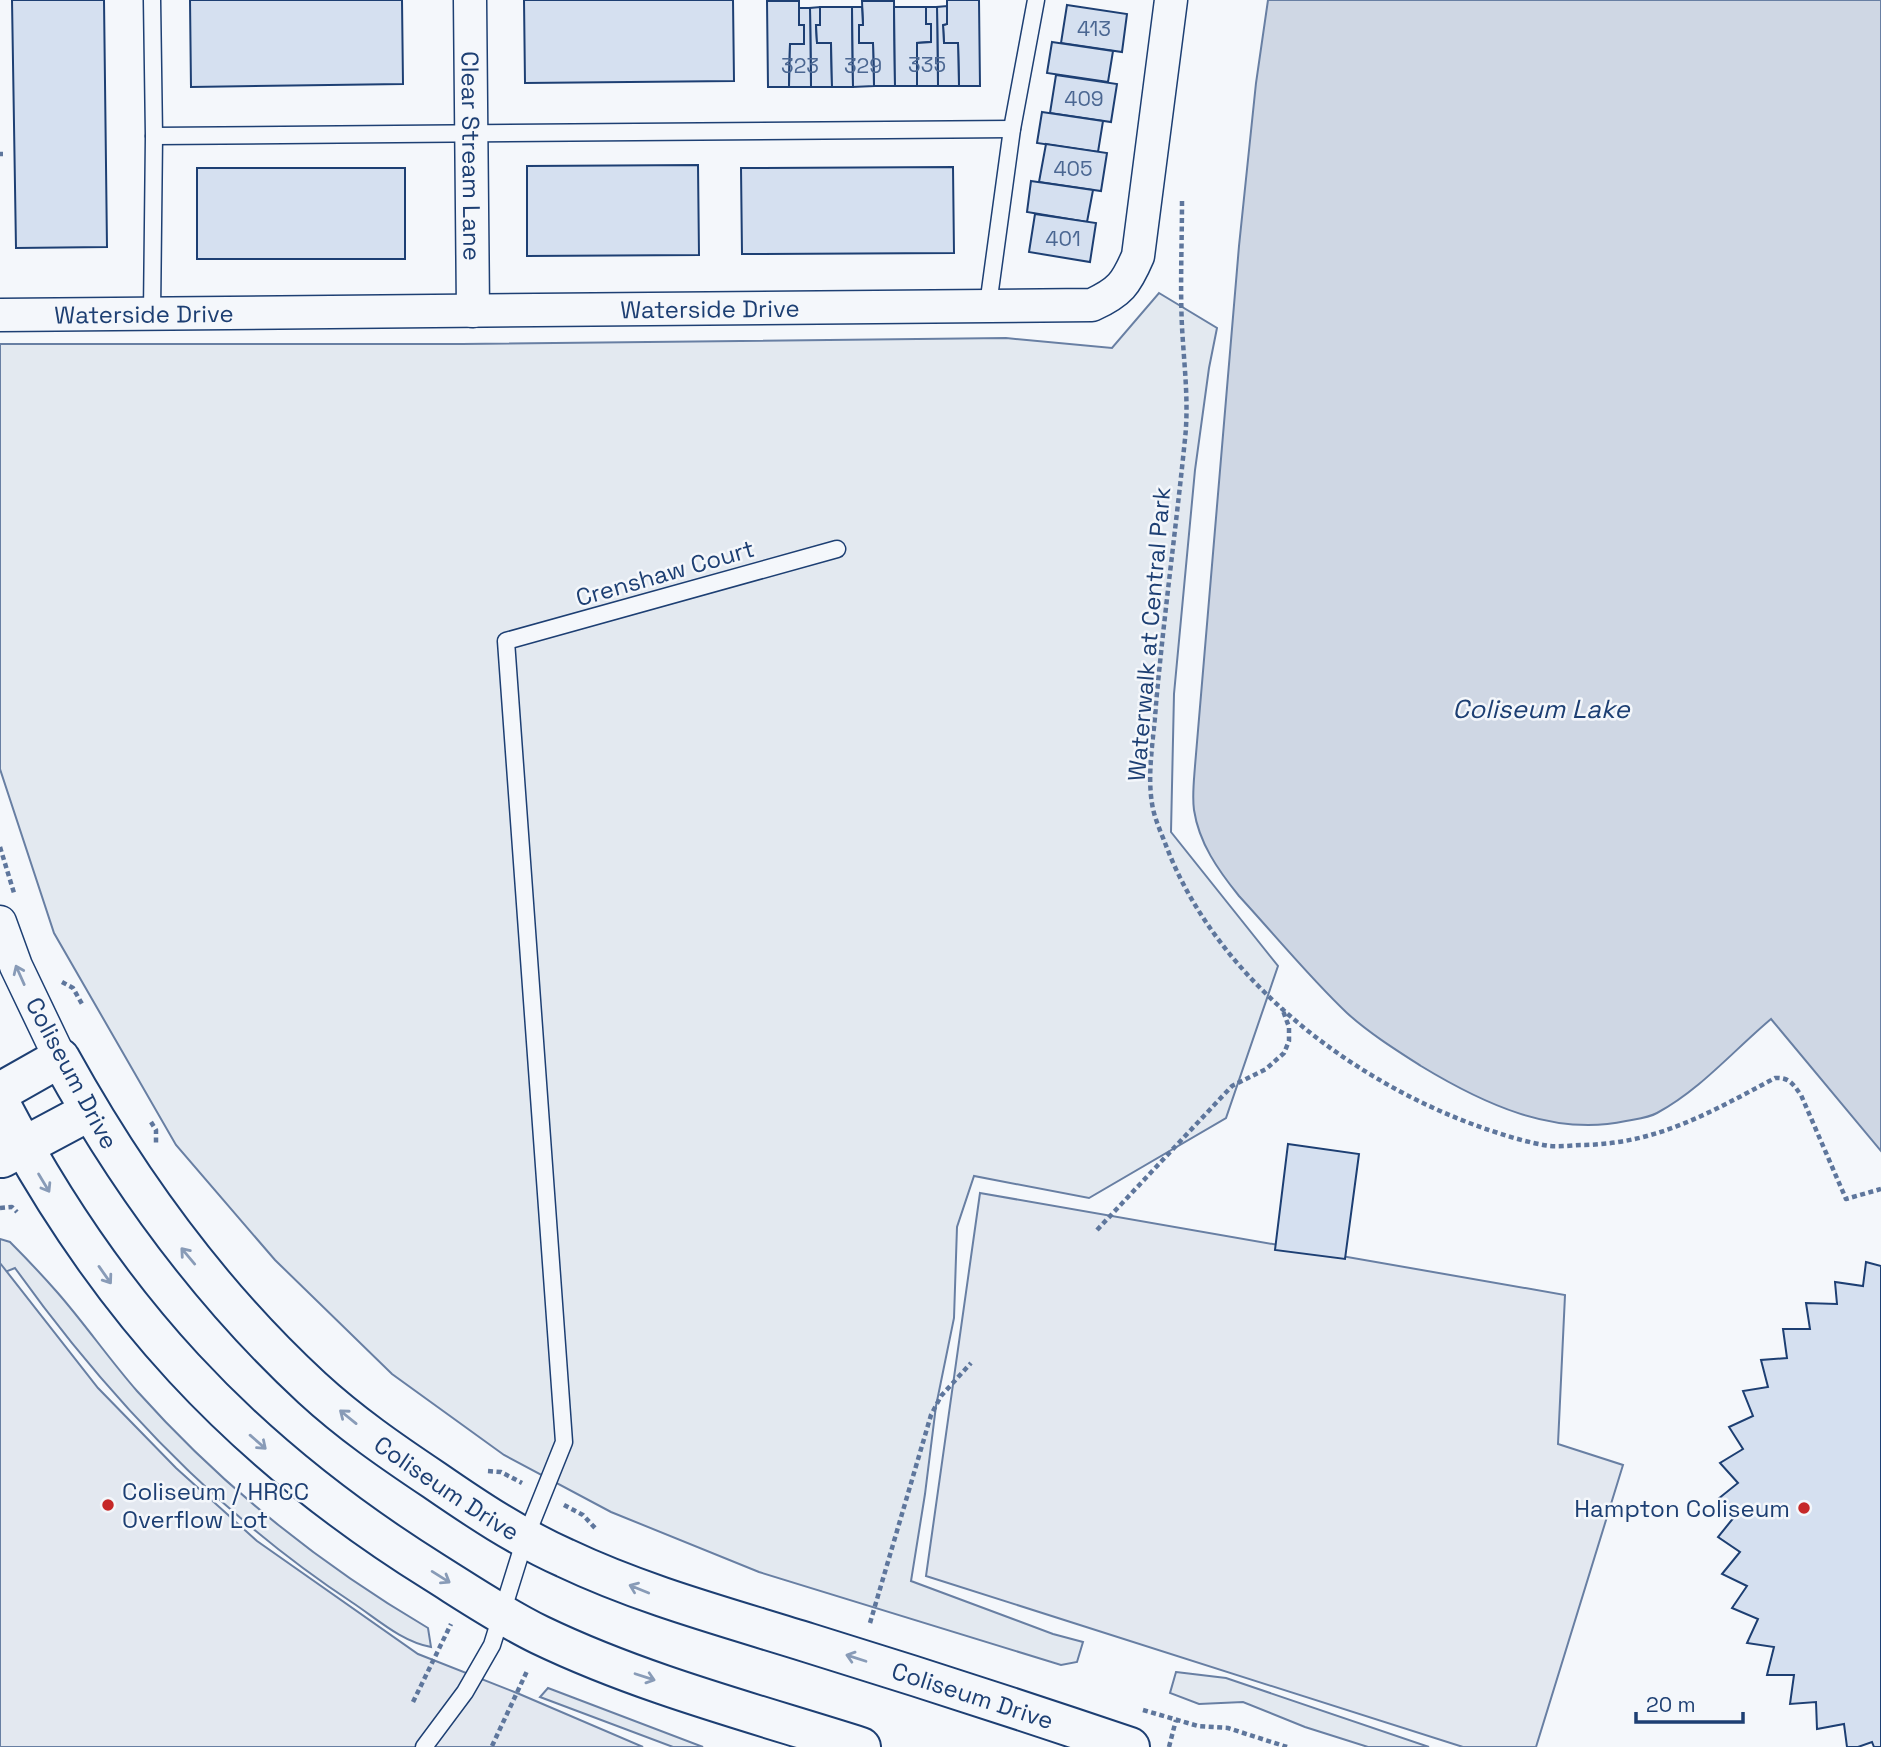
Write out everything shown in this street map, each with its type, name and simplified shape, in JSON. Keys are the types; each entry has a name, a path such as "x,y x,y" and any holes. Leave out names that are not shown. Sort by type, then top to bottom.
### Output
{"street":[{"name":"Clear Stream Lane","path":"470,0 473,311"},
{"name":"Waterside Drive","path":"0,315 1092,305 1115,294 1129,279 1138,256 1171,0"},
{"name":"Coliseum Drive","path":"0,922 16,966 60,1058 110,1146 176,1241 267,1345 314,1390 378,1442 525,1539 661,1598 810,1643 1125,1746"},
{"path":"0,1092 60,1058"},
{"path":"0,1103 11,1153 45,1186 111,1283 152,1334 205,1391 290,1470 342,1511 395,1548 502,1615 540,1635 617,1668 861,1747"},
{"path":"11,1153 90,1111"}],"lane":[{"path":"152,0 152,313"},
{"path":"988,305 1012,130 1036,0"},
{"path":"154,136 1012,130"},
{"name":"Crenshaw Court","path":"525,1539 564,1442 506,641 836,550"},
{"path":"424,1747 465,1692 492,1645 525,1539"}],"path":[{"name":"Waterwalk at Central Park","path":"1182,194 1185,435 1151,774 1152,806 1175,870 1188,896 1222,944 1310,1033 1340,1055 1442,1114 1500,1134 1551,1146 1609,1144 1644,1139 1688,1122 1775,1078 1782,1077 1790,1081 1801,1095 1846,1199 1881,1189"},
{"path":"1097,1230 1231,1086 1266,1069 1284,1053 1289,1041 1289,1027 1282,1007"},
{"path":"151,1122 156,1130 157,1150"},
{"path":"867,1630 931,1415 941,1395 971,1363"},
{"path":"483,1471 501,1472"},
{"path":"1132,1706 1198,1726 1228,1728 1287,1747"},
{"path":"1169,1747 1175,1720"}],"shaded area":[{"path":"1159,293 1217,328 1195,470 1174,694 1171,832 1278,966 1226,1118 1089,1198 974,1176 957,1227 954,1318 936,1406 911,1581 1053,1634 1083,1642 1077,1662 1061,1665 759,1572 611,1512 504,1455 392,1374 275,1260 176,1145 54,933 0,769 0,344 462,344 1006,338 1112,348"},
{"path":"980,1193 1565,1295 1558,1444 1623,1465 1536,1747 1463,1747 926,1576"},
{"path":"0,1239 10,1242 40,1273 137,1391 203,1459 310,1550 428,1628 431,1647 390,1629 304,1569 212,1493 127,1408 88,1363 15,1268 0,1274"},
{"name":"Coliseum / HRCC Overflow Lot","path":"0,1263 98,1388 176,1468 257,1541 418,1654 643,1747 0,1747"},
{"path":"1176,1672 1226,1678 1429,1747 1368,1747 1305,1727 1243,1702 1199,1704 1170,1693"},
{"path":"548,1688 703,1747 673,1747 540,1697"}],"water":[{"name":"Coliseum Lake","path":"1268,0 1881,0 1881,1151 1771,1019 1688,1093 1650,1116 1599,1125 1572,1124 1545,1120 1493,1104 1421,1066 1347,1013 1239,896 1210,856 1200,834 1193,805 1194,782 1239,246 1256,83"}],"building":[{"path":"12,0 104,0 107,247 16,248"},
{"path":"190,0 402,0 403,84 191,87"},
{"path":"524,0 733,0 734,81 525,83"},
{"path":"947,0 979,0 980,86 959,86 958,43 944,43 943,25 947,24"},
{"path":"767,1 799,1 799,25 804,25 804,44 790,44 789,87 768,87"},
{"path":"862,1 894,1 895,86 874,86 873,43 859,43 859,25 863,25"},
{"path":"1067,5 1127,14 1122,52 1061,43"},
{"path":"947,6 947,24 943,25 944,43 958,43 959,86 938,86 937,7"},
{"path":"820,7 820,25 816,25 817,43 831,43 832,87 811,87 810,8"},
{"path":"820,7 852,7 853,87 832,87 831,43 817,43 816,25 820,25"},
{"path":"852,7 862,7 863,25 859,25 859,43 873,43 874,86 853,87"},
{"path":"894,7 926,7 926,24 931,24 931,42 917,43 917,86 895,86"},
{"path":"926,7 937,7 938,86 917,86 917,43 931,42 931,24 926,24"},
{"path":"799,8 810,8 811,87 789,87 790,44 804,44 804,25 799,25"},
{"path":"1052,42 1113,51 1108,82 1047,73"},
{"path":"1056,75 1117,84 1111,122 1050,113"},
{"path":"1042,112 1103,121 1098,152 1037,143"},
{"path":"1046,144 1107,153 1101,191 1039,182"},
{"path":"698,165 699,255 527,256 527,166"},
{"path":"953,167 954,253 742,254 741,168"},
{"path":"197,168 405,168 405,259 197,259"},
{"path":"1031,181 1093,190 1087,222 1027,212"},
{"path":"1035,214 1096,223 1090,262 1029,252"},
{"path":"1288,1144 1359,1154 1345,1259 1275,1250"},
{"name":"Hampton Coliseum","path":"1866,1262 1881,1266 1881,1747 1874,1747 1872,1742 1858,1747 1847,1747 1844,1724 1817,1729 1816,1702 1790,1704 1794,1675 1767,1675 1774,1647 1747,1643 1758,1619 1732,1608 1747,1586 1722,1574 1740,1552 1718,1537 1735,1516 1718,1499 1738,1483 1720,1463 1743,1449 1729,1427 1753,1416 1743,1391 1768,1387 1761,1360 1787,1358 1783,1329 1810,1329 1806,1303 1837,1304 1835,1282 1863,1286"}],"place":[{"name":"Coliseum / HRCC Overflow Lot","path":"108,1505"},
{"name":"Hampton Coliseum","path":"1804,1508"}]}
